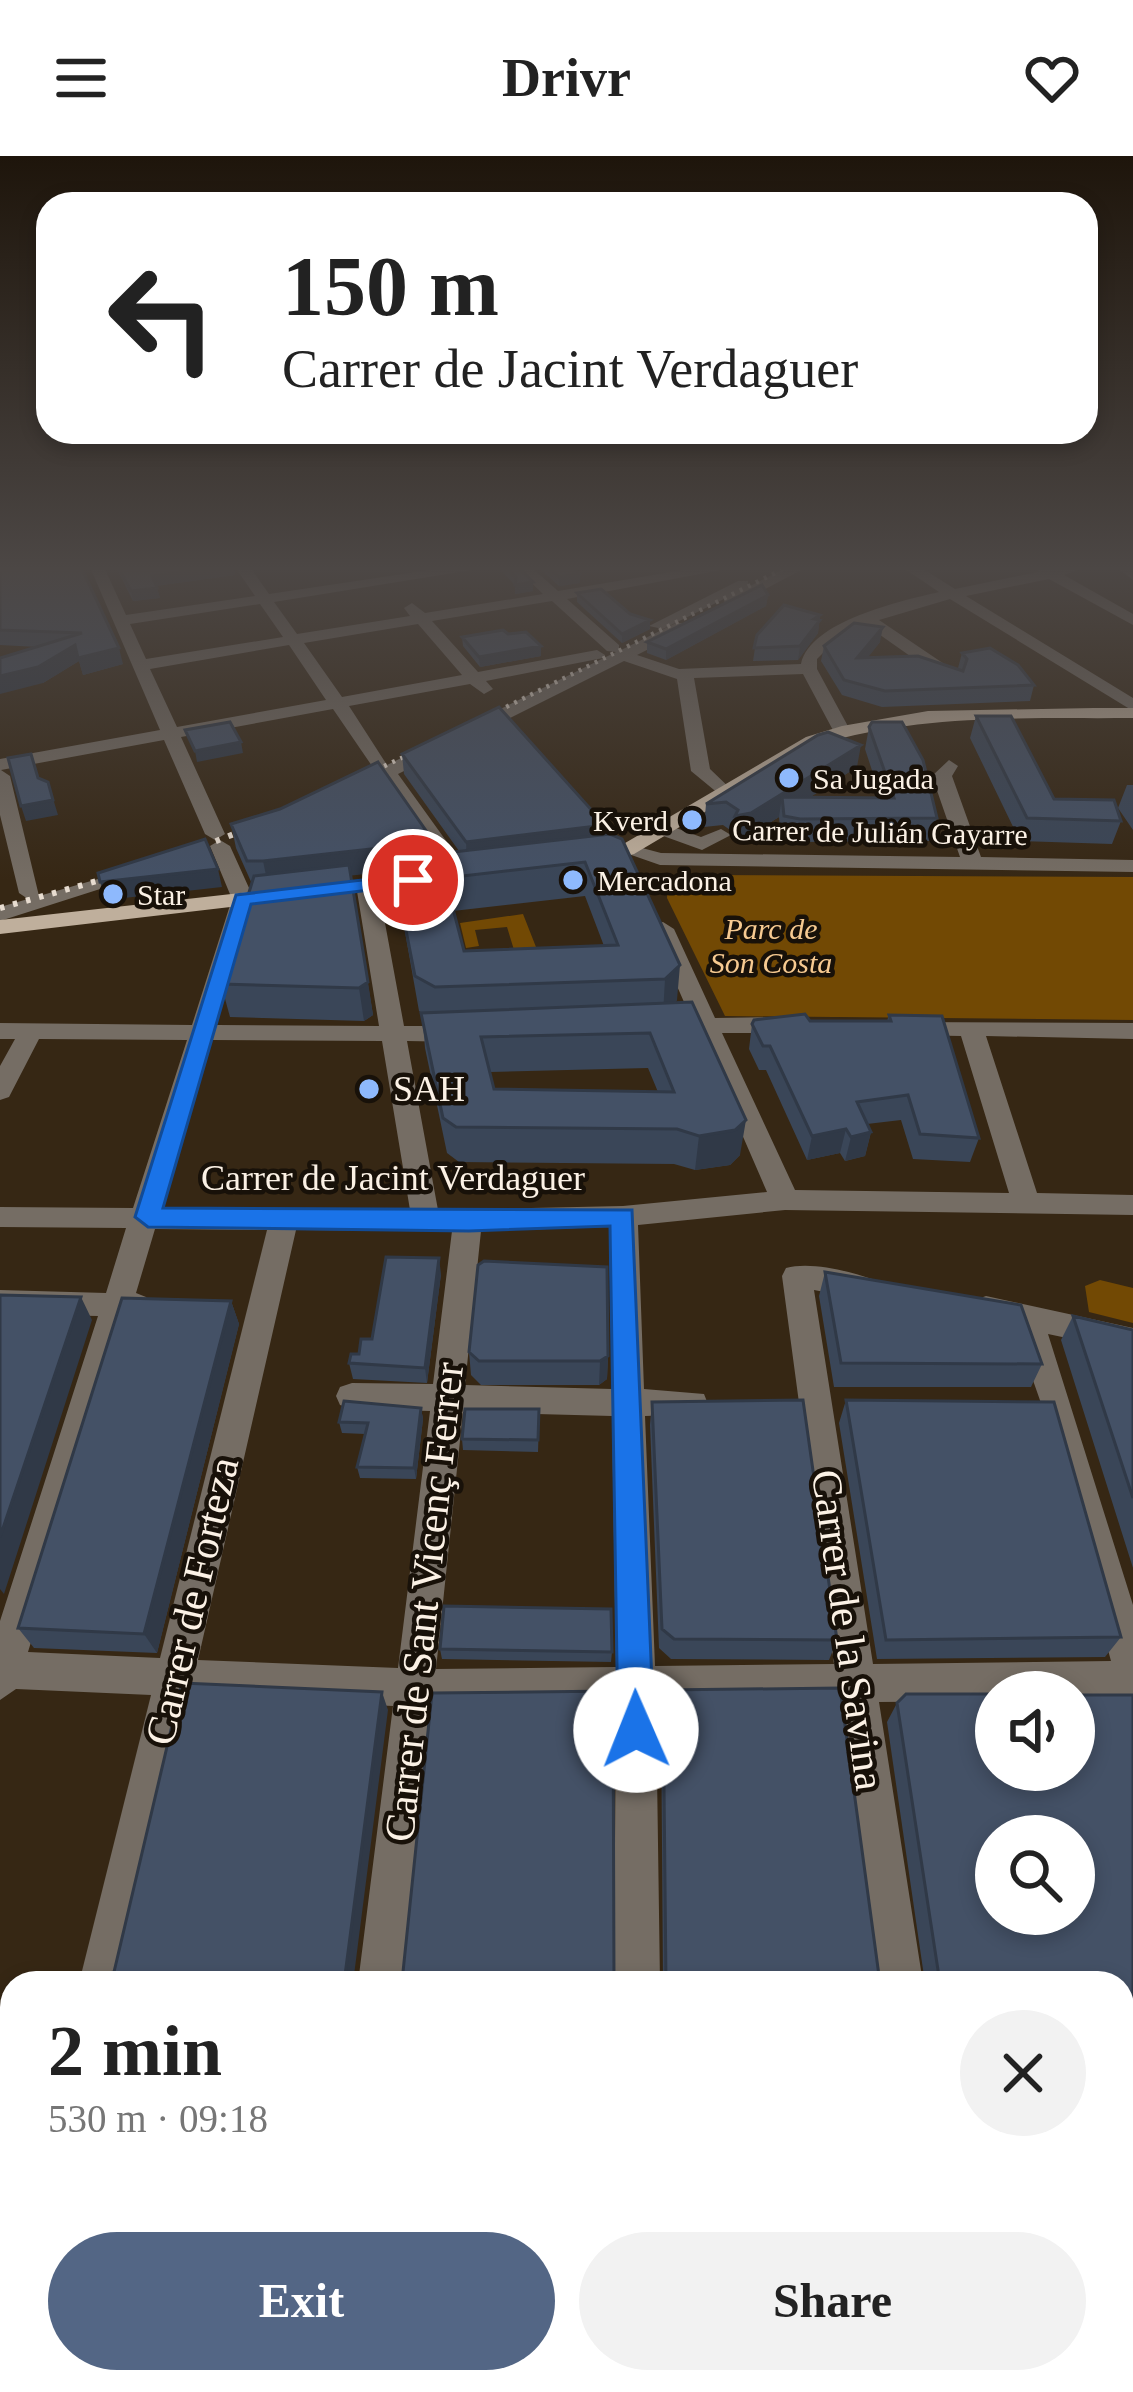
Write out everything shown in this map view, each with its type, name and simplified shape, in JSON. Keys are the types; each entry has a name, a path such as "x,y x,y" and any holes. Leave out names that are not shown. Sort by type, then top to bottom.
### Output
{"main road":[{"path":"566,862 662,830 841,730 899,721 1133,710"},
{"path":"0,926 469,873"}],"street":[{"path":"146,671 243,899 148,1217 1,1674 415,1688 1133,1680"},
{"path":"315,671 383,767 469,873"},
{"path":"468,671 520,730"},
{"path":"0,765 506,671"},
{"path":"324,796 574,671"},
{"path":"676,671 734,671"},
{"path":"810,671 841,730"},
{"path":"943,671 953,678"},
{"path":"1073,671 1133,710"},
{"path":"682,673 701,771 725,793"},
{"path":"949,766 942,776 973,865"},
{"path":"0,776 30,893"},
{"path":"662,830 702,844 721,835"},
{"path":"619,842 649,898 785,1200"},
{"name":"Carrer de Julián Gayarre","path":"619,842 660,859 1133,866"},
{"path":"0,901 155,862 0,914"},
{"path":"367,885 398,1036 426,1221"},
{"path":"636,1027 818,1026"},
{"path":"885,1027 1133,1031"},
{"path":"971,1028 1026,1203"},
{"path":"0,1031 398,1036 493,1032"},
{"path":"0,1091 31,1031"},
{"name":"Carrer de Jacint Verdaguer","path":"0,1217 469,1221 622,1216 785,1200 1133,1205"},
{"path":"622,1216 636,1688 638,1971"},
{"name":"Carrer de Forteza","path":"105,1971 174,1680 249,1308 284,1220"},
{"name":"Carrer de Sant Vicenç Ferrer","path":"382,1971 469,1221"},
{"name":"Carrer de la Savina","path":"888,1292 797,1276 802,1404 857,1683 898,1971"},
{"path":"0,1302 166,1306"},
{"path":"957,1303 1133,1340"},
{"path":"1026,1315 1058,1406 1133,1671"},
{"path":"352,1396 445,1402 720,1404"},
{"path":"802,1404 859,1405"},
{"path":"1014,1406 1058,1406"}],"green space":[{"name":"Parc de Son Costa","path":"696,875 1133,877 1133,1020 725,1016 667,898 668,886"},
{"path":"523,914 549,980 521,973 507,927 475,930 479,946 466,948 460,923"},
{"path":"1100,1280 1133,1288 1133,1323 1089,1312 1085,1286"}],"building":[{"path":"839,671 1023,671 1034,685 885,691 844,680"},
{"path":"499,707 605,825 466,842 402,754"},
{"path":"976,716 1011,716 1054,799 1114,800 1121,821 1027,818"},
{"path":"230,722 241,742 195,751 185,730"},
{"path":"872,722 902,722 923,760 937,818 784,816 782,797 894,798 869,727"},
{"path":"828,732 861,745 751,813 735,816 738,810 726,802 706,804 818,735"},
{"path":"31,754 38,778 48,782 53,800 21,806 8,758"},
{"path":"378,762 434,842 247,861 231,824 280,809"},
{"path":"610,834 622,839 680,965 665,979 435,987 415,976 392,859","holes":["585,862 618,945 464,951 445,878"]},
{"path":"205,839 218,869 100,882 98,873"},
{"path":"349,865 368,982 359,988 221,984 254,876"},
{"path":"692,1002 746,1120 735,1130 699,1136 677,1129 456,1127 443,1118 421,1013","holes":["650,1033 674,1092 494,1089 481,1037"]},
{"path":"805,1014 810,1021 942,1016 979,1138 920,1134 908,1095 857,1102 871,1132 851,1137 846,1129 812,1136 770,1046 763,1046 752,1024"},
{"path":"386,1257 439,1258 425,1368 349,1363 351,1354 359,1354 361,1339 372,1339"},
{"path":"484,1261 607,1267 608,1356 600,1361 479,1361 469,1352 478,1265"},
{"path":"825,1272 1021,1305 1042,1364 841,1363"},
{"path":"0,1295 81,1297 0,1537"},
{"path":"122,1298 231,1301 144,1634 18,1628"},
{"path":"1073,1316 1133,1330 1133,1498"},
{"path":"803,1400 837,1640 674,1639 662,1629 652,1402"},
{"path":"846,1400 1054,1402 1121,1637 886,1640"},
{"path":"344,1401 421,1408 414,1468 357,1467 368,1423 339,1422"},
{"path":"465,1409 539,1409 538,1440 462,1439"},
{"path":"444,1606 611,1609 612,1652 440,1649"},
{"path":"182,1683 382,1692 346,1971 114,1971"},
{"path":"840,1688 878,1971 666,1971 663,1690"},
{"path":"613,1691 614,1971 403,1971 432,1693"},
{"path":"906,1694 975,1694 975,1791 1095,1791 1095,1695 1133,1695 1133,1971 938,1971 897,1703"}],"railway":[{"path":"474,723 578,671"},
{"path":"376,770 431,744"},
{"path":"349,783 382,767"},
{"path":"178,856 262,823"},
{"path":"0,908 133,871"}],"place":[{"name":"Sa Jugada","path":"789,778"},
{"name":"Kverd","path":"692,820"},
{"name":"Mercadona","path":"573,880"},
{"name":"Star","path":"113,894"},
{"name":"SAH","path":"369,1089"}],"route":[{"path":"413,880 243,899 148,1217 469,1221 622,1216 636,1730"}]}
